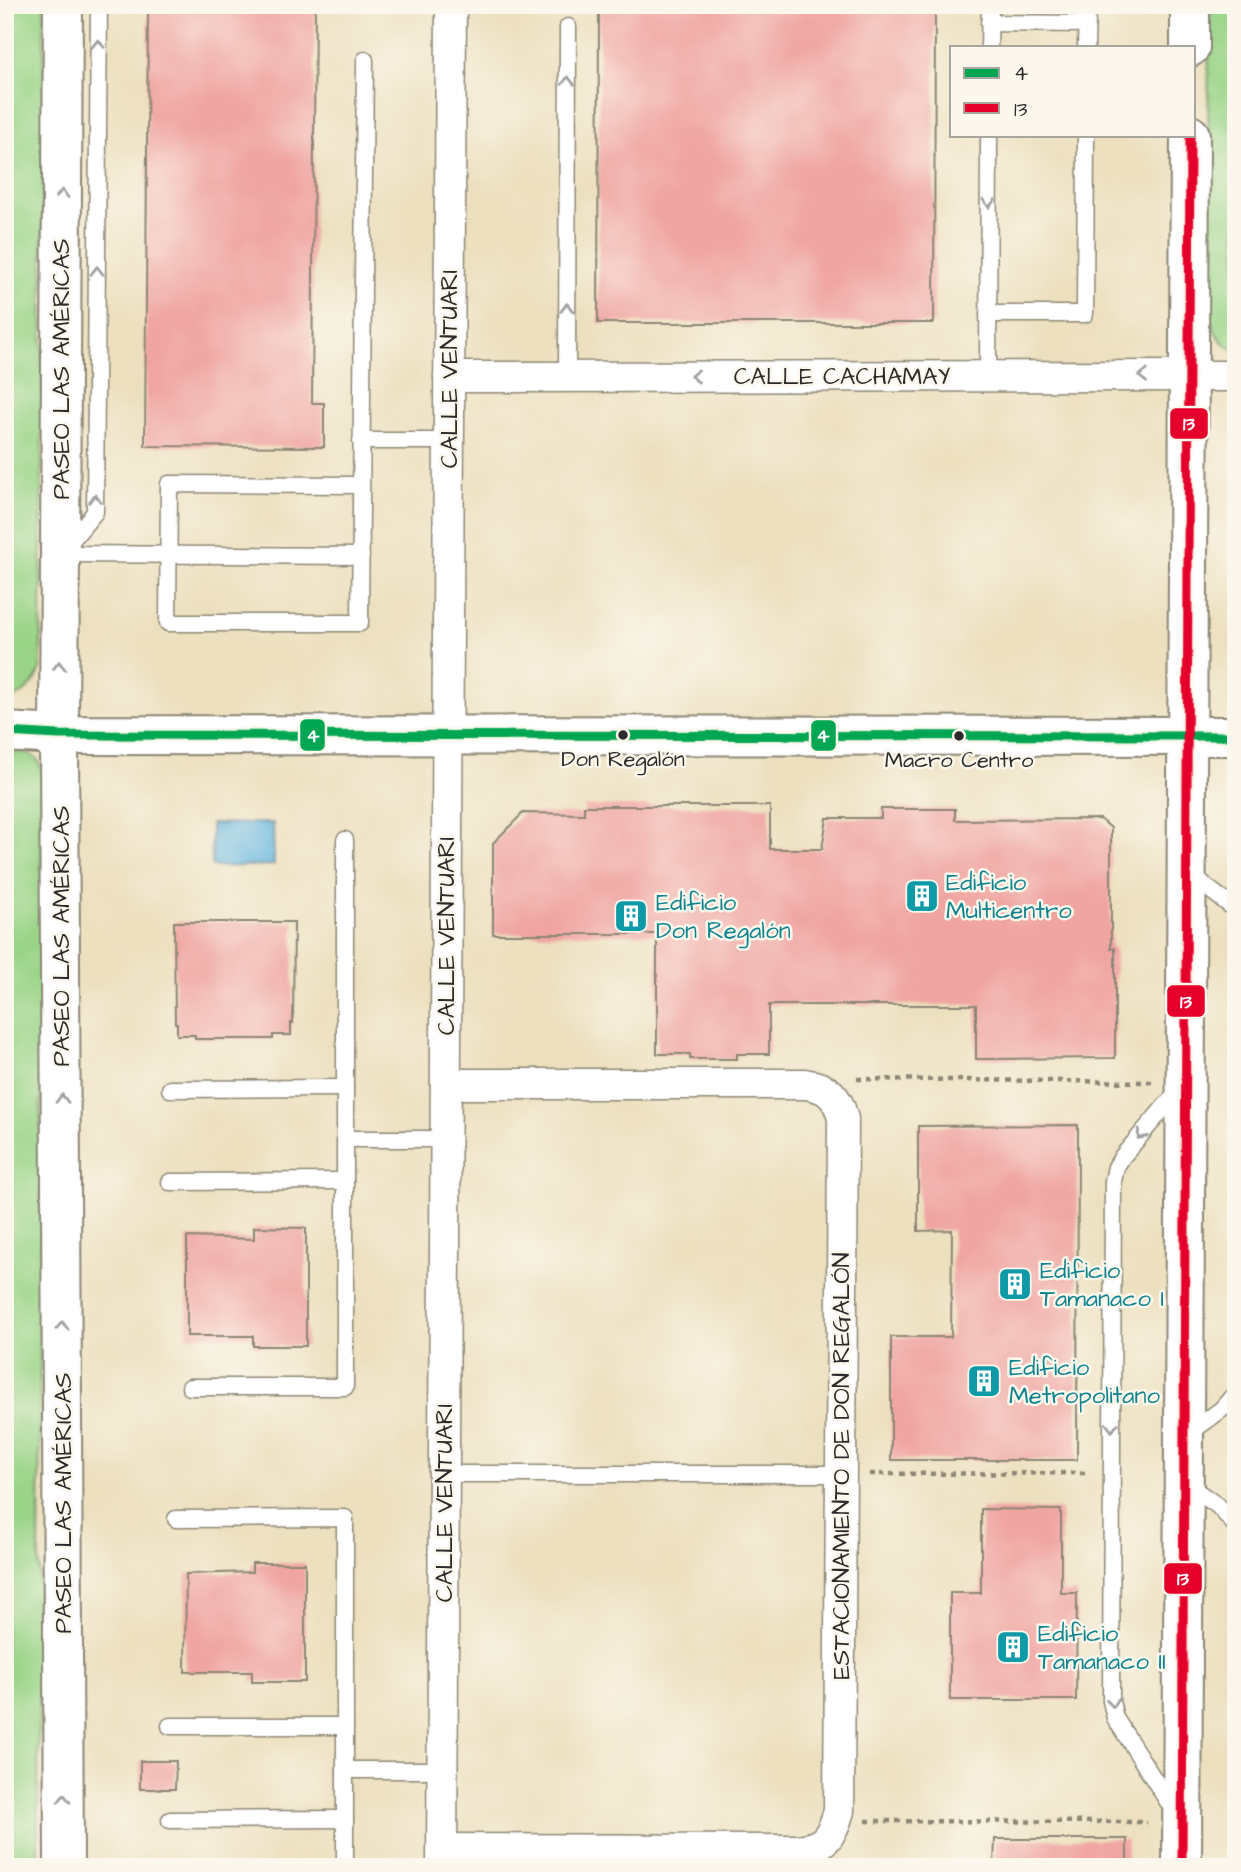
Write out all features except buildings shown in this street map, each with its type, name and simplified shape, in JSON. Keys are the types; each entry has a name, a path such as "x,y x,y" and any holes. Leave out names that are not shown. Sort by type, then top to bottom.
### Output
{"main road":[{"name":"PASEO LAS AMÉRICAS","path":"63,5 59,735 64,1867"},
{"path":"1190,5 1190,46"},
{"path":"1182,1867 1190,136"},
{"path":"5,732 59,735 1236,736"}],"street":[{"name":"CALLE VENTUARI","path":"442,1858 451,5"},
{"name":"CALLE CACHAMAY","path":"449,377 1236,376"},
{"path":"446,1084 820,1086"},
{"name":"ESTACIONAMIENTO DE DON REGALÓN","path":"820,1086 834,1096 840,1105 843,1119 837,1820"},
{"path":"442,1858 552,1858 812,1849 822,1844 837,1820"}],"lane":[{"path":"60,554 94,512 99,5"},
{"path":"989,46 990,5"},
{"path":"1086,46 1087,5"},
{"path":"989,23 1087,24"},
{"path":"567,377 568,27"},
{"path":"361,485 169,484 168,623 360,623 365,60"},
{"path":"988,376 989,136"},
{"path":"988,314 1085,314 1086,136"},
{"path":"361,441 449,441"},
{"path":"60,554 360,556"},
{"path":"190,1387 345,1387 345,840"},
{"path":"1186,872 1236,910"},
{"path":"1182,1822 1113,1712 1113,1181 1116,1167 1122,1157 1185,1083"},
{"path":"170,1089 345,1088"},
{"path":"345,1139 445,1139"},
{"path":"170,1182 345,1181"},
{"path":"1184,1438 1222,1409 1236,1392"},
{"path":"444,1474 841,1474"},
{"path":"1183,1482 1218,1506 1236,1526"},
{"path":"176,1518 345,1518 345,1867"},
{"path":"170,1726 345,1726"},
{"path":"345,1770 443,1770"},
{"path":"170,1820 345,1819"}],"path":[{"path":"820,1086 829,1079 838,1078 1185,1083"},
{"path":"841,1474 1112,1473"},
{"path":"837,1820 1182,1822"}],"green space":[{"path":"5,5 44,5 41,666 28,689 5,703"},
{"path":"1209,5 1236,5 1236,350 1219,338 1212,325 1207,304"},
{"path":"5,751 23,752 33,756 42,770 38,1867 5,1867"}],"water":[{"path":"273,823 274,865 212,867 211,824"}],"transit line":[{"name":"13","path":"1182,1867 1190,136"},
{"name":"4","path":"5,732 59,735 1236,736"}],"place":[{"name":"Don Regalón","path":"623,735"},
{"name":"Macro Centro","path":"959,736"},
{"name":"Edificio Multicentro","path":"922,896"},
{"name":"Edificio Don Regalón","path":"631,916"},
{"name":"Edificio Tamanaco I","path":"1015,1284"},
{"name":"Edificio Metropolitano","path":"984,1381"},
{"name":"Edificio Tamanaco II","path":"1013,1647"}]}
